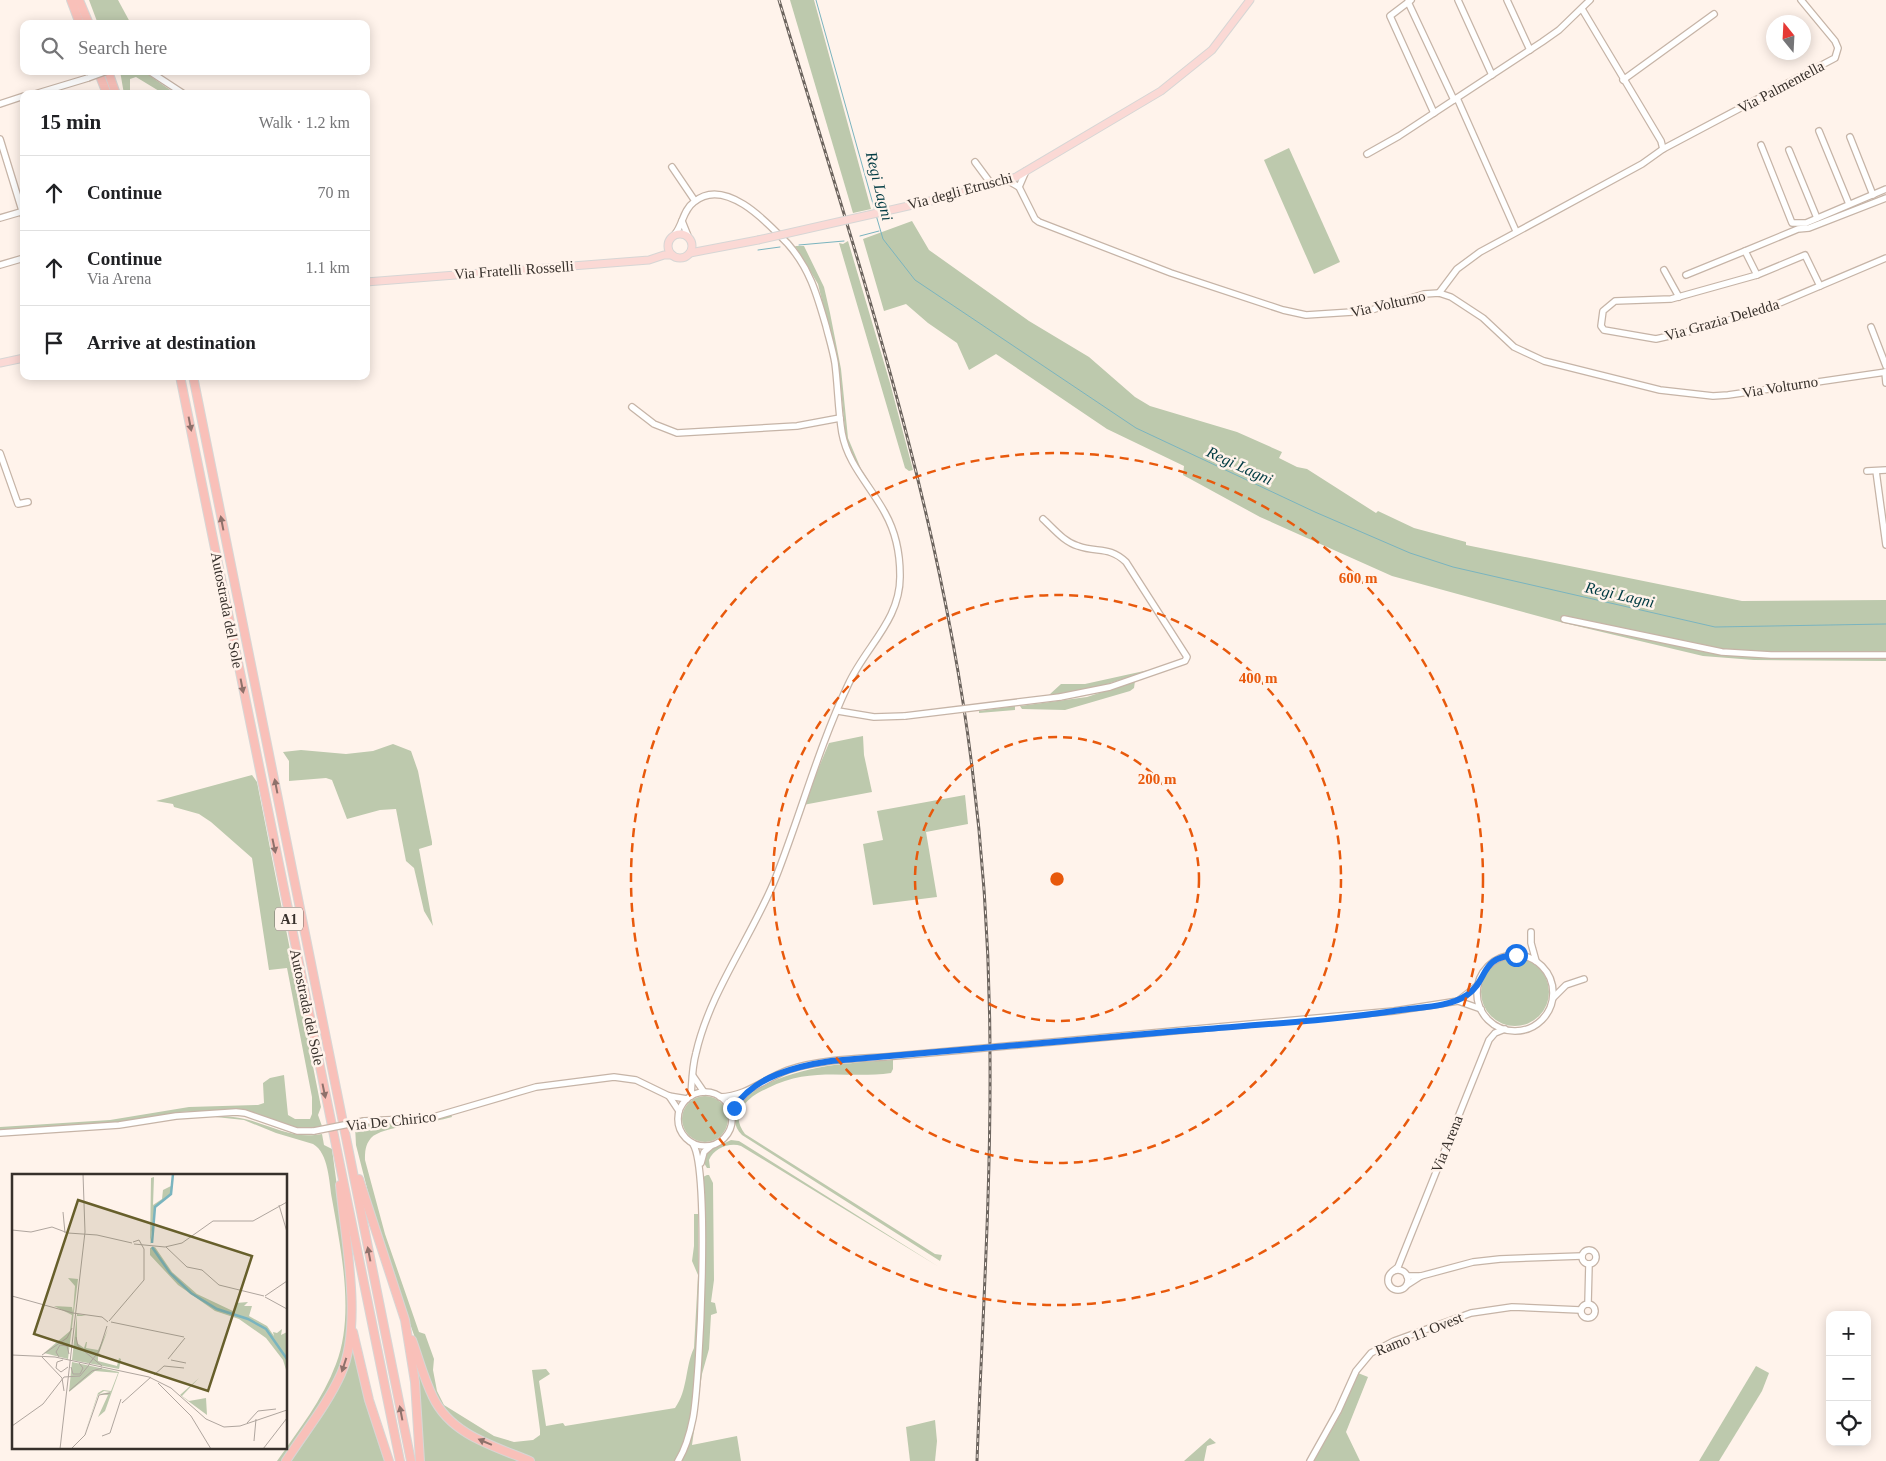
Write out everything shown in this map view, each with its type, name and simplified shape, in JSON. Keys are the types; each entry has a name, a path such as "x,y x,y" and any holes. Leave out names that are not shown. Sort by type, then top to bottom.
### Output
{"highway":[{"path":"70,0 78,20"},
{"path":"79,0 87,20"},
{"path":"100,75 105,90"},
{"path":"109,75 114,90"},
{"name":"Autostrada del Sole","path":"181,380 400,1461"},
{"name":"Autostrada del Sole","path":"193,380 411,1461"},
{"path":"345,1132 376,1238 433,1398 442,1412 462,1431 530,1461"},
{"path":"336,1143 352,1320 369,1400 389,1461"},
{"path":"286,1461 341,1373 347,1354 352,1320"},
{"path":"405,1320 415,1382 420,1461"}],"main road":[{"name":"Via degli Etruschi","path":"690,253 758,240 948,197 992,185 1015,182 1026,171 1110,123 1161,91 1189,70 1212,50 1250,0"},
{"path":"675,234 688,236 692,246 690,253 683,258 672,255 668,248 668,241 675,234"},
{"path":"692,246 702,250"},
{"path":"661,256 668,248"},
{"name":"Via Fratelli Rosselli","path":"370,282 649,260 672,255"},
{"path":"0,363 20,359"}],"street":[{"path":"1458,0 1492,75"},
{"path":"1507,0 1530,50"},
{"path":"1367,154 1380,149 1560,30 1590,0"},
{"name":"Via Palmentella","path":"1439,294 1457,269 1516,231 1558,211 1642,164 1663,149 1838,56 1838,48 1835,41 1800,0"},
{"path":"1434,113 1390,16 1410,1 1516,231"},
{"path":"1582,8 1623,80 1661,141 1663,149"},
{"path":"1623,80 1714,14"},
{"path":"48,90 96,75"},
{"path":"155,75 178,90"},
{"path":"0,104 20,97"},
{"path":"1819,132 1849,204"},
{"path":"1850,137 1872,195"},
{"path":"0,139 20,203"},
{"path":"1761,145 1792,224 1806,223 1886,189"},
{"path":"1789,150 1817,218"},
{"path":"975,162 992,185"},
{"path":"672,167 695,200"},
{"name":"Via Volturno","path":"1015,182 1035,219 1039,222 1171,272 1283,310 1306,315 1368,311 1424,294 1451,296 1483,318 1514,347 1544,361 1660,390 1713,396 1885,370"},
{"path":"675,234 686,211 695,200 711,194 726,196 741,203 769,224 794,252 809,273 835,360 844,441 852,462 891,525 896,539 900,575 898,596 890,619 859,664 838,710 811,776 775,880 730,968 696,1051 689,1097 679,1111 677,1121 685,1139 694,1144 712,1146"},
{"path":"1686,275 1886,198"},
{"path":"0,218 20,214"},
{"path":"682,221 688,236"},
{"path":"1745,251 1757,275"},
{"name":"Via Grazia Deledda","path":"1820,286 1805,254 1757,275 1679,297 1615,301 1603,311 1601,326 1604,330 1656,339 1732,320 1770,308 1886,258"},
{"path":"0,265 20,259"},
{"path":"1664,270 1679,297"},
{"path":"1871,328 1885,370 1886,383"},
{"path":"632,408 654,424 677,433 797,426 840,418"},
{"path":"0,453 18,504 28,502"},
{"path":"1876,470 1886,545"},
{"path":"1867,471 1886,470"},
{"path":"838,710 874,717 905,716 1060,697 1110,687 1185,661 1187,657 1126,562 1111,551 1077,546 1066,540 1043,519"},
{"path":"1564,619 1722,652 1771,655 1886,655"},
{"path":"1531,932 1531,943 1536,961 1548,974 1553,998"},
{"path":"1505,1029 1490,1021 1481,1009 1477,997 1478,985 1487,967 1503,957 1516,955 1536,961"},
{"path":"1489,1040 1495,1032 1505,1029 1520,1030 1533,1026 1544,1017 1553,998 1566,985 1584,979"},
{"path":"1458,1001 1478,985"},
{"path":"689,1097 704,1092 720,1097 746,1092 772,1077 806,1065 1357,1016 1458,1001 1481,1009"},
{"name":"Via Arena","path":"1393,1271 1398,1267 1489,1040 1490,1021"},
{"path":"693,1076 704,1092"},
{"name":"Via De Chirico","path":"0,1133 120,1125 176,1116 236,1112 245,1113 297,1130 314,1131 364,1121 430,1118 536,1087 614,1077 636,1080 668,1096 689,1097"},
{"path":"700,1173 703,1156 712,1146 726,1136 731,1126 734,1108 746,1092"},
{"path":"668,1096 679,1111"},
{"path":"720,1097 729,1107 732,1116"},
{"path":"678,1461 693,1417 702,1276 700,1173 698,1154 694,1144"},
{"name":"Via Arena","path":"1405,1249 1402,1263 1406,1274 1406,1286"},
{"path":"1421,1276 1406,1274 1400,1270 1393,1271 1388,1278 1390,1287 1400,1290 1421,1276 1473,1262 1500,1258 1582,1256 1587,1250 1593,1252 1595,1258 1589,1264 1588,1304"},
{"path":"1582,1256 1585,1262 1589,1264"},
{"path":"1588,1304 1595,1309 1592,1317 1585,1318 1580,1310 1584,1305 1588,1304"},
{"name":"Ramo 11 Ovest","path":"1309,1460 1338,1411 1356,1371 1363,1360 1379,1349 1459,1316 1512,1307 1580,1310"}],"green space":[{"path":"89,0 118,0 129,20 96,20"},
{"path":"790,0 814,0 871,209 853,213"},
{"path":"121,75 149,75 170,90 157,90 136,77 130,79 130,90 123,90"},
{"path":"1289,148 1340,262 1314,274 1264,160"},
{"path":"912,221 929,250 1029,321 1089,357 1135,397 1150,406 1237,432 1282,452 1279,458 1297,467 1307,469 1376,513 1378,511 1414,528 1466,542 1466,545 1742,601 1886,600 1886,661 1754,660 1703,656 1560,622 1392,576 1260,517 1183,475 1184,466 1107,429 996,354 969,370 957,343 928,323 906,304 884,311 863,239"},
{"path":"848,241 890,383 913,470 909,471 905,468 839,243 843,244"},
{"path":"795,246 804,246 824,287 841,369 848,438 861,469 873,487 871,488 855,463 846,440 839,371 818,284"},
{"path":"1153,669 1089,690 1049,695 1061,684 1085,684"},
{"path":"1135,681 1134,688 1130,691 1065,710 1022,709 1020,706 1087,697"},
{"path":"1015,706 1015,710 979,713 979,711"},
{"path":"863,736 864,755 872,792 803,805 829,743"},
{"path":"393,744 411,751 418,771 432,842 432,845 419,849 433,926 424,911 414,868 406,861 396,809 380,810 347,819 332,780 326,778 289,781 289,761 283,752 301,750 346,754 373,751"},
{"path":"252,775 257,782 321,1107 318,1115 323,1129 307,1131 230,1110 180,1112 121,1122 0,1131 0,1127 110,1120 189,1107 258,1105 264,1103 263,1083 270,1078 284,1075 288,1115 295,1119 310,1119 312,1114 312,1097 287,968 269,970 252,858 211,822 199,814 174,807 173,804 156,801"},
{"path":"965,795 968,824 926,832 937,897 873,905 863,844 883,840 877,811"},
{"path":"1515,958 1528,960 1539,968 1547,979 1549,992 1547,1005 1539,1016 1528,1024 1515,1026 1502,1024 1491,1016 1483,1005 1481,992 1483,979 1491,968 1502,960"},
{"path":"893,1060 891,1073 814,1075 784,1081 761,1091 749,1100 739,1113 739,1124 745,1134 935,1254 942,1255 940,1261 742,1135 735,1124 737,1110 744,1099 761,1087 777,1080 826,1066"},
{"path":"701,1096 709,1096 718,1100 724,1106 728,1119 724,1132 718,1138 709,1142 701,1142 692,1138 686,1132 682,1123 682,1115 686,1106 692,1100"},
{"path":"451,1114 452,1117 386,1130 377,1134 368,1143 365,1160 385,1234 419,1332 425,1334 434,1359 433,1370 437,1391 444,1405 494,1436 514,1442 533,1440 540,1435 532,1370 546,1369 550,1374 539,1381 546,1426 563,1423 565,1426 675,1408 682,1394 694,1348 698,1279 696,1356 692,1410 686,1436 675,1461 535,1461 471,1433 451,1418 437,1400 380,1239 356,1145 355,1126"},
{"path":"206,1116 228,1116 244,1119 294,1134 322,1134 324,1145 332,1149 344,1239 349,1332 342,1362 329,1391 283,1461 277,1461 288,1448 324,1390 331,1377 342,1345 345,1325 345,1304 342,1261 327,1169 318,1148 313,1144 276,1133 244,1120"},
{"path":"731,1140 739,1141 939,1267 741,1146 732,1145 718,1149 709,1160 710,1168 707,1168 704,1163 708,1151"},
{"path":"709,1175 713,1183 714,1280 711,1302 715,1303 717,1313 711,1315 709,1349 702,1374 692,1445 737,1436 741,1461 681,1461 691,1436 704,1274 703,1177"},
{"path":"694,1214 698,1214 698,1275 692,1261"},
{"path":"352,1346 387,1461 290,1461 336,1392 343,1377"},
{"path":"414,1359 447,1422 470,1438 523,1461 424,1461"},
{"path":"1756,1366 1769,1373 1762,1391 1719,1461 1699,1461"},
{"path":"1358,1373 1368,1377 1346,1432 1360,1461 1313,1461 1340,1415"},
{"path":"935,1420 937,1441 935,1461 910,1461 906,1427"},
{"path":"1210,1438 1216,1443 1207,1446 1204,1461 1184,1461"}],"waterway":[{"name":"Regi Lagni","path":"816,0 875,211"},
{"name":"Regi Lagni","path":"876,215 883,239 915,280 1136,428 1315,512 1410,553 1453,567 1715,627 1886,624"},
{"path":"860,236 879,231"},
{"path":"799,245 844,241"},
{"path":"758,250 780,247"}],"railway":[{"path":"779,0 865,285 917,475 958,669 972,767 986,912 990,1058 988,1209 977,1461"}],"route":[{"path":"734,1108 746,1092 772,1077 806,1065 831,1061 1357,1016 1458,1001 1472,992 1478,985 1487,967 1497,959 1516,955"}]}
